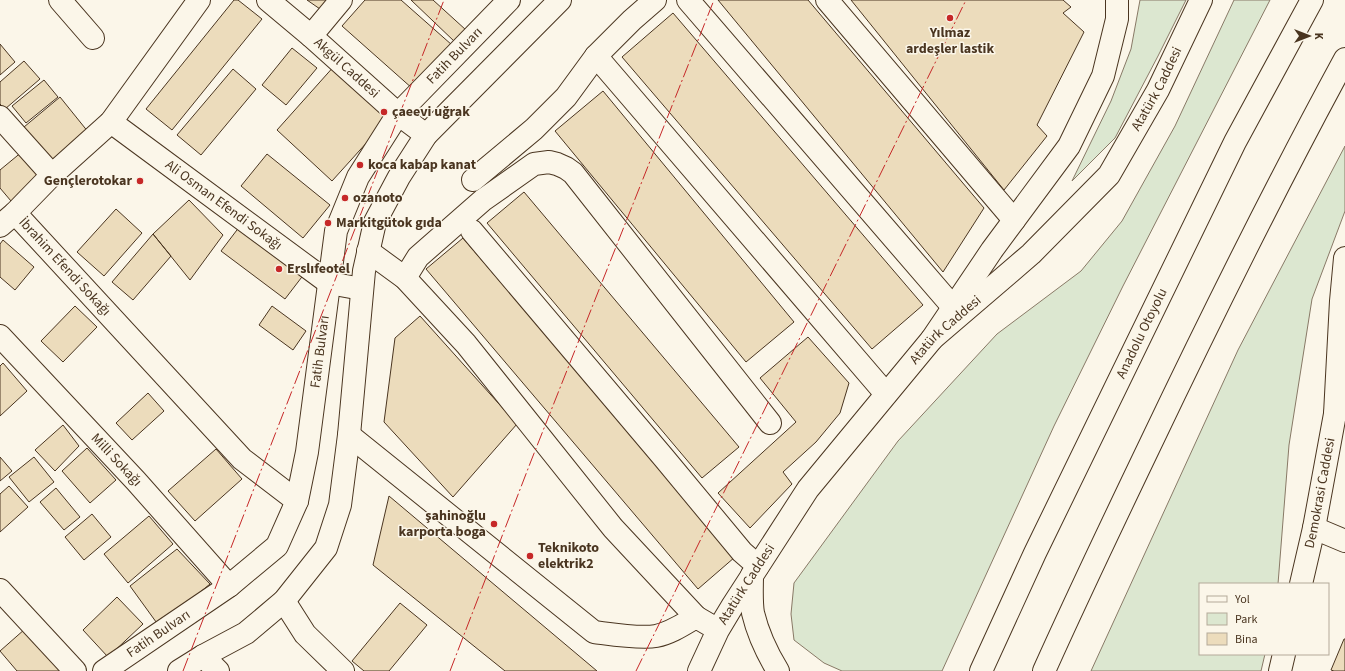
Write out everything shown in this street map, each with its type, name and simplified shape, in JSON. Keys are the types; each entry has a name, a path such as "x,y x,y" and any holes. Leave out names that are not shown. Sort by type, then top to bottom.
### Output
{"main road":[{"path":"60,0 93,38"},
{"name":"İbrahim Efendi Sokağı","path":"199,0 111,122 52,175 8,220 242,459 297,501"},
{"name":"Akgül Caddesi","path":"268,0 311,36 398,114 426,135"},
{"path":"311,36 340,0"},
{"name":"Fatih Bulvarı","path":"104,671 229,586 276,546 297,501 307,452 336,231 358,177 398,114 509,0"},
{"path":"179,671 211,664 284,601 326,548 340,505 349,435 364,271 375,222 399,176 426,135 560,0"},
{"path":"473,180 534,129 566,97 596,56 632,20 655,0"},
{"path":"688,0 953,307"},
{"path":"827,0 1014,220"},
{"path":"932,339 992,250 1069,146 1103,76 1117,19 1117,0"},
{"name":"Atatürk Caddesi","path":"699,671 718,630 808,489 886,394 932,339 1031,254 1109,174 1158,90 1201,0"},
{"name":"Anadolu Otoyolu","path":"981,671 1035,553 1232,149 1312,0"},
{"path":"596,56 886,394"},
{"path":"1044,671 1073,606 1199,343 1287,167 1345,59"},
{"path":"0,117 52,175"},
{"name":"Ali Osman Efendi Sokağı","path":"111,122 329,283 362,289"},
{"path":"405,278 418,257 483,200 534,164 549,162 557,164 573,173 770,423"},
{"path":"472,231 742,552 755,571 752,591 753,613 766,650 778,671"},
{"path":"368,251 405,278 466,344 613,528 696,617 718,630"},
{"name":"Demokrasi Caddesi","path":"1301,583 1314,528 1335,414 1341,301 1345,258"},
{"name":"Milli Sokağı","path":"0,336 136,481 229,586"},
{"path":"1335,414 1345,384"},
{"path":"349,435 594,632 614,635 656,636 676,629 696,617"},
{"path":"1314,528 1345,541"},
{"path":"0,590 75,671"},
{"path":"284,601 305,634 343,671"},
{"path":"1280,671 1284,655"}],"green space":[{"path":"1140,0 1186,0 1115,138 1072,181 1111,101 1131,49"},
{"path":"1234,0 1270,0 1123,286 1054,426 942,671 842,671 824,663 794,640 791,614 794,583 898,441 997,334 1081,271 1122,221 1175,126"},
{"path":"1345,146 1345,211 1312,299 1289,445 1278,583 1199,583 1199,655 1265,655 1261,671 1091,671 1238,350"}],"building":[{"path":"234,0 238,0 262,19 172,130 146,109"},
{"path":"307,0 327,0 320,9"},
{"path":"365,0 401,0 452,45 413,89 342,26"},
{"path":"411,0 433,0 466,30 455,42"},
{"path":"718,0 808,0 984,208 943,272"},
{"path":"851,0 1063,0 1071,7 1063,13 1084,32 1037,125 1047,136 1004,190"},
{"path":"673,13 923,305 872,349 622,57"},
{"path":"0,44 15,62 0,75"},
{"path":"292,48 317,68 286,105 262,85"},
{"path":"24,61 40,79 5,109 0,104 0,82"},
{"path":"336,64 388,119 332,181 277,130"},
{"path":"233,69 256,89 201,155 177,135"},
{"path":"44,80 58,97 26,123 12,106"},
{"path":"603,91 794,322 746,362 555,131"},
{"path":"60,97 89,133 52,162 24,127"},
{"path":"23,151 43,174 11,201 0,188 0,170"},
{"path":"267,154 330,205 303,238 241,186"},
{"path":"524,192 739,447 702,478 487,223"},
{"path":"189,200 223,235 190,280 153,234"},
{"path":"116,209 142,233 104,276 77,252"},
{"path":"243,222 308,269 285,299 221,251"},
{"path":"153,234 171,256 133,300 112,282"},
{"path":"463,238 735,557 698,589 426,269"},
{"path":"3,240 34,267 15,290 0,277 0,244"},
{"path":"75,306 97,327 63,362 41,341"},
{"path":"272,306 306,331 293,350 259,325"},
{"path":"420,316 517,424 453,497 384,422 395,338"},
{"path":"808,337 849,383 840,413 816,442 783,472 792,484 750,528 718,493 796,422 760,378"},
{"path":"3,363 27,391 0,416 0,366"},
{"path":"148,393 164,411 132,440 116,423"},
{"path":"63,425 79,446 55,471 35,450"},
{"path":"87,448 116,480 90,503 62,471"},
{"path":"216,449 242,479 195,521 168,491"},
{"path":"0,457 12,471 0,481"},
{"path":"34,457 54,482 29,502 9,477"},
{"path":"9,486 28,507 0,532 0,494"},
{"path":"56,488 80,517 64,530 40,502"},
{"path":"389,496 597,671 505,671 373,565"},
{"path":"92,514 111,537 84,560 65,537"},
{"path":"149,516 173,544 128,583 104,554"},
{"path":"177,549 210,584 159,626 130,586"},
{"path":"117,597 143,624 108,657 83,630"},
{"path":"400,603 427,625 389,671 364,671 352,661"},
{"path":"25,629 63,671 17,671 0,651"},
{"path":"1344,639 1345,671 1331,670"}],"power":[{"path":"183,671 444,0"},
{"path":"450,671 531,461 714,0"},
{"path":"636,671 966,0"}],"place":[{"name":"Yılmaz ardeşler lastik","path":"950,18"},
{"name":"çaeevi uğrak","path":"384,112"},
{"name":"koca kabap kanat","path":"360,165"},
{"name":"Gençlerotokar","path":"140,181"},
{"name":"ozanoto","path":"345,198"},
{"name":"Markitgütok gıda","path":"328,223"},
{"name":"Erslıfeotel","path":"279,269"},
{"name":"şahinoğlu karporta boga","path":"494,524"},
{"name":"Teknikoto elektrik2","path":"530,556"}]}
